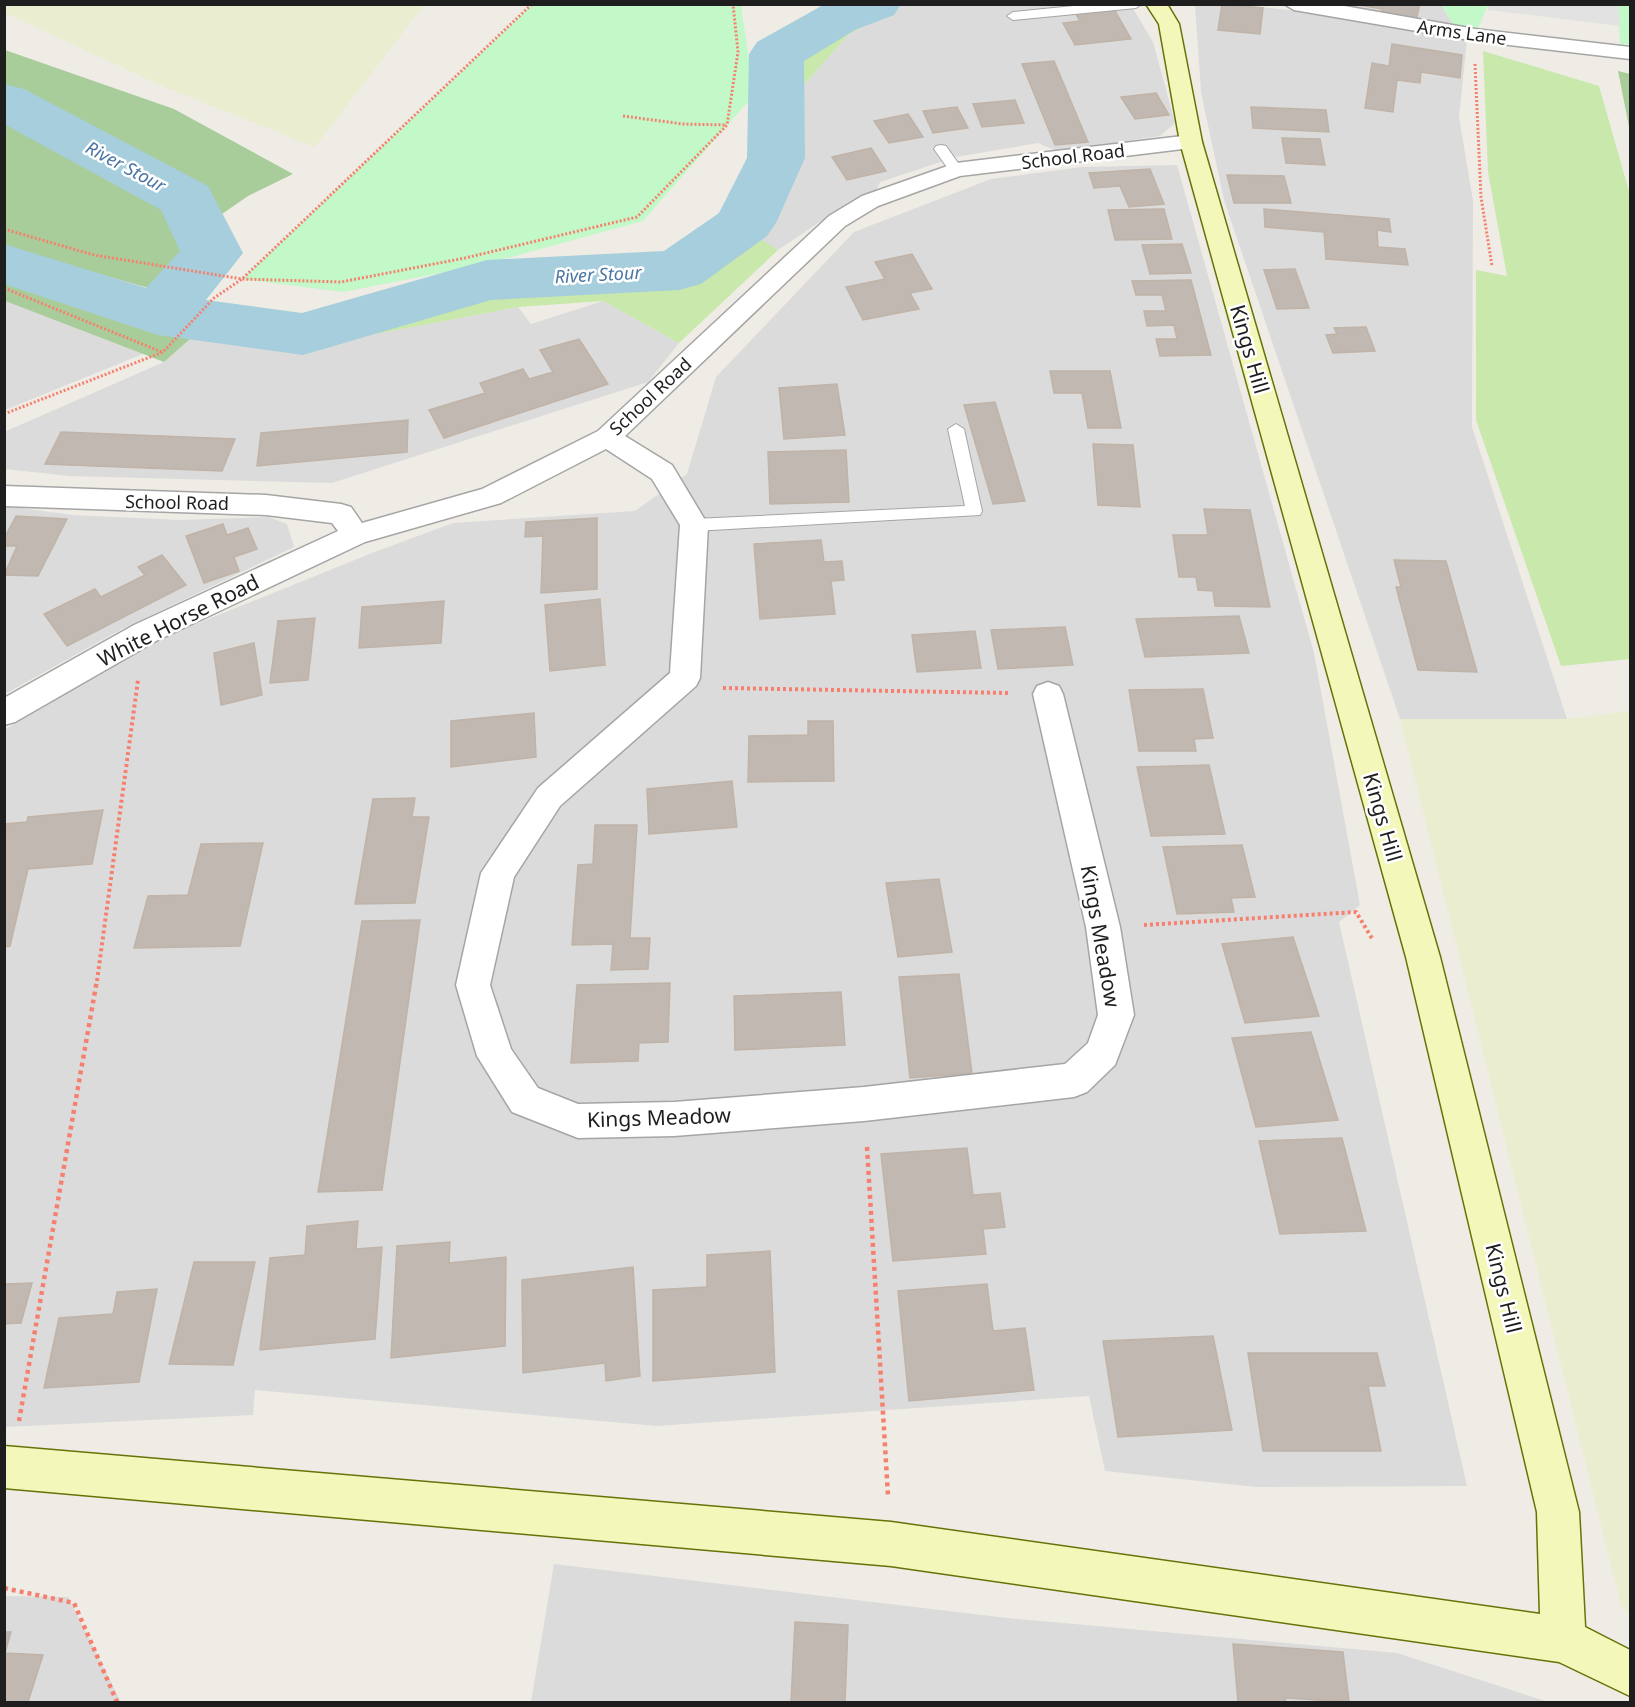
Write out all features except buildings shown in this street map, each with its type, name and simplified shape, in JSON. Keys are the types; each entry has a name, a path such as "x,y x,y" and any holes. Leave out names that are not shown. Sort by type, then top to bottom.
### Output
{"street":[{"name":"Kings Hill","path":"1156,4 1169,24 1191,142 1423,957 1558,1512 1563,1640"},
{"name":"Arms Lane","path":"1294,4 1474,35 1600,44 1630,53"},
{"name":"School Road","path":"4,496 266,505 341,514 355,535 491,496 607,438 837,221 870,201 956,170 1191,142"},
{"path":"607,438 662,472 694,525 685,678"},
{"name":"White Horse Road","path":"4,713 145,633 355,535"},
{"name":"Kings Meadow","path":"685,678 549,797 498,873 473,985 495,1056 525,1100 578,1121 674,1119 864,1104 1074,1080 1102,1053 1116,1015 1103,927 1048,693"},
{"path":"8,1467 891,1544 1563,1640 1630,1674"}],"lane":[{"path":"1013,16 1136,4"},
{"path":"940,149 956,170"},
{"path":"694,525 974,511 956,429"}],"path":[{"path":"4,414 163,352 193,323 214,298 242,279 532,4"},
{"path":"4,229 94,255 242,279 341,282 465,258 637,217 727,125 738,52 732,4"},
{"path":"1474,35 1475,108 1481,197 1492,266"},
{"path":"623,116 673,123 727,125"},
{"path":"4,288 163,352"},
{"path":"8,1467 100,963 145,633"},
{"path":"685,678 709,688 1048,693"},
{"path":"1103,927 1356,912 1384,958 1423,957"},
{"path":"864,1104 891,1544"},
{"path":"4,1588 74,1603 117,1702"}],"shaded area":[{"path":"901,5 1131,5 1153,42 1175,123 1160,136 1057,151 1038,143 956,157 880,182 875,193 821,221 778,250 755,237 798,148 802,87 848,35"},
{"path":"1195,5 1244,5 1312,13 1467,40 1459,117 1473,201 1472,427 1567,719 1400,719 1224,200 1201,92"},
{"path":"1320,5 1441,5 1453,24"},
{"path":"1488,5 1618,5 1620,26 1488,10"},
{"path":"1177,165 1314,653 1360,905 1339,922 1467,1486 1256,1487 1105,1471 1089,1396 657,1426 255,1390 253,1415 5,1427 4,730 164,637 372,553 453,523 635,511 687,474 716,377 854,232 991,179 1082,167"},
{"path":"5,301 143,354 5,410"},
{"path":"603,301 679,343 648,382 332,483 69,476 5,469 4,432 164,362 190,339 313,346 518,307 531,324"},
{"path":"5,506 73,515 180,520 269,517 287,524 294,547 120,630 5,694"},
{"path":"554,1564 1007,1618 1397,1653 1548,1702 531,1702"},
{"path":"5,1596 68,1597 121,1702 5,1702"}],"green space":[{"path":"5,4 424,5 315,147 164,87 5,13"},
{"path":"532,5 741,5 754,95 643,221 482,265 343,292 242,279"},
{"path":"856,5 901,5 848,35 802,87 798,148 755,236 778,250 679,343 603,301 518,307 313,346 190,339 225,316 270,324 335,319 487,272 658,258 707,237 737,207 760,158 758,79 766,50 795,22"},
{"path":"1441,5 1488,5 1475,35 1453,24"},
{"path":"1618,5 1630,5 1630,45 1620,44"},
{"path":"5,50 174,109 293,174 248,196 222,214 174,178 119,144 61,115 5,92"},
{"path":"1483,51 1599,86 1630,195 1630,659 1561,666 1476,420 1476,270 1507,276 1488,172"},
{"path":"1618,71 1630,74 1630,132"},
{"path":"5,108 164,200 177,214 185,226 190,246 169,294 5,247"},
{"path":"5,276 102,307 190,339 164,362 5,301"},
{"path":"1630,711 1630,1616 1621,1605 1400,719 1567,719"}],"waterway":[{"name":"River Stour","path":"158,314 303,334 487,280 679,270 745,223 776,158 776,54 836,19 875,4"},
{"name":"River Stour","path":"4,101 187,199 212,253 158,314"},
{"name":"River Stour","path":"4,263 158,314"}]}
